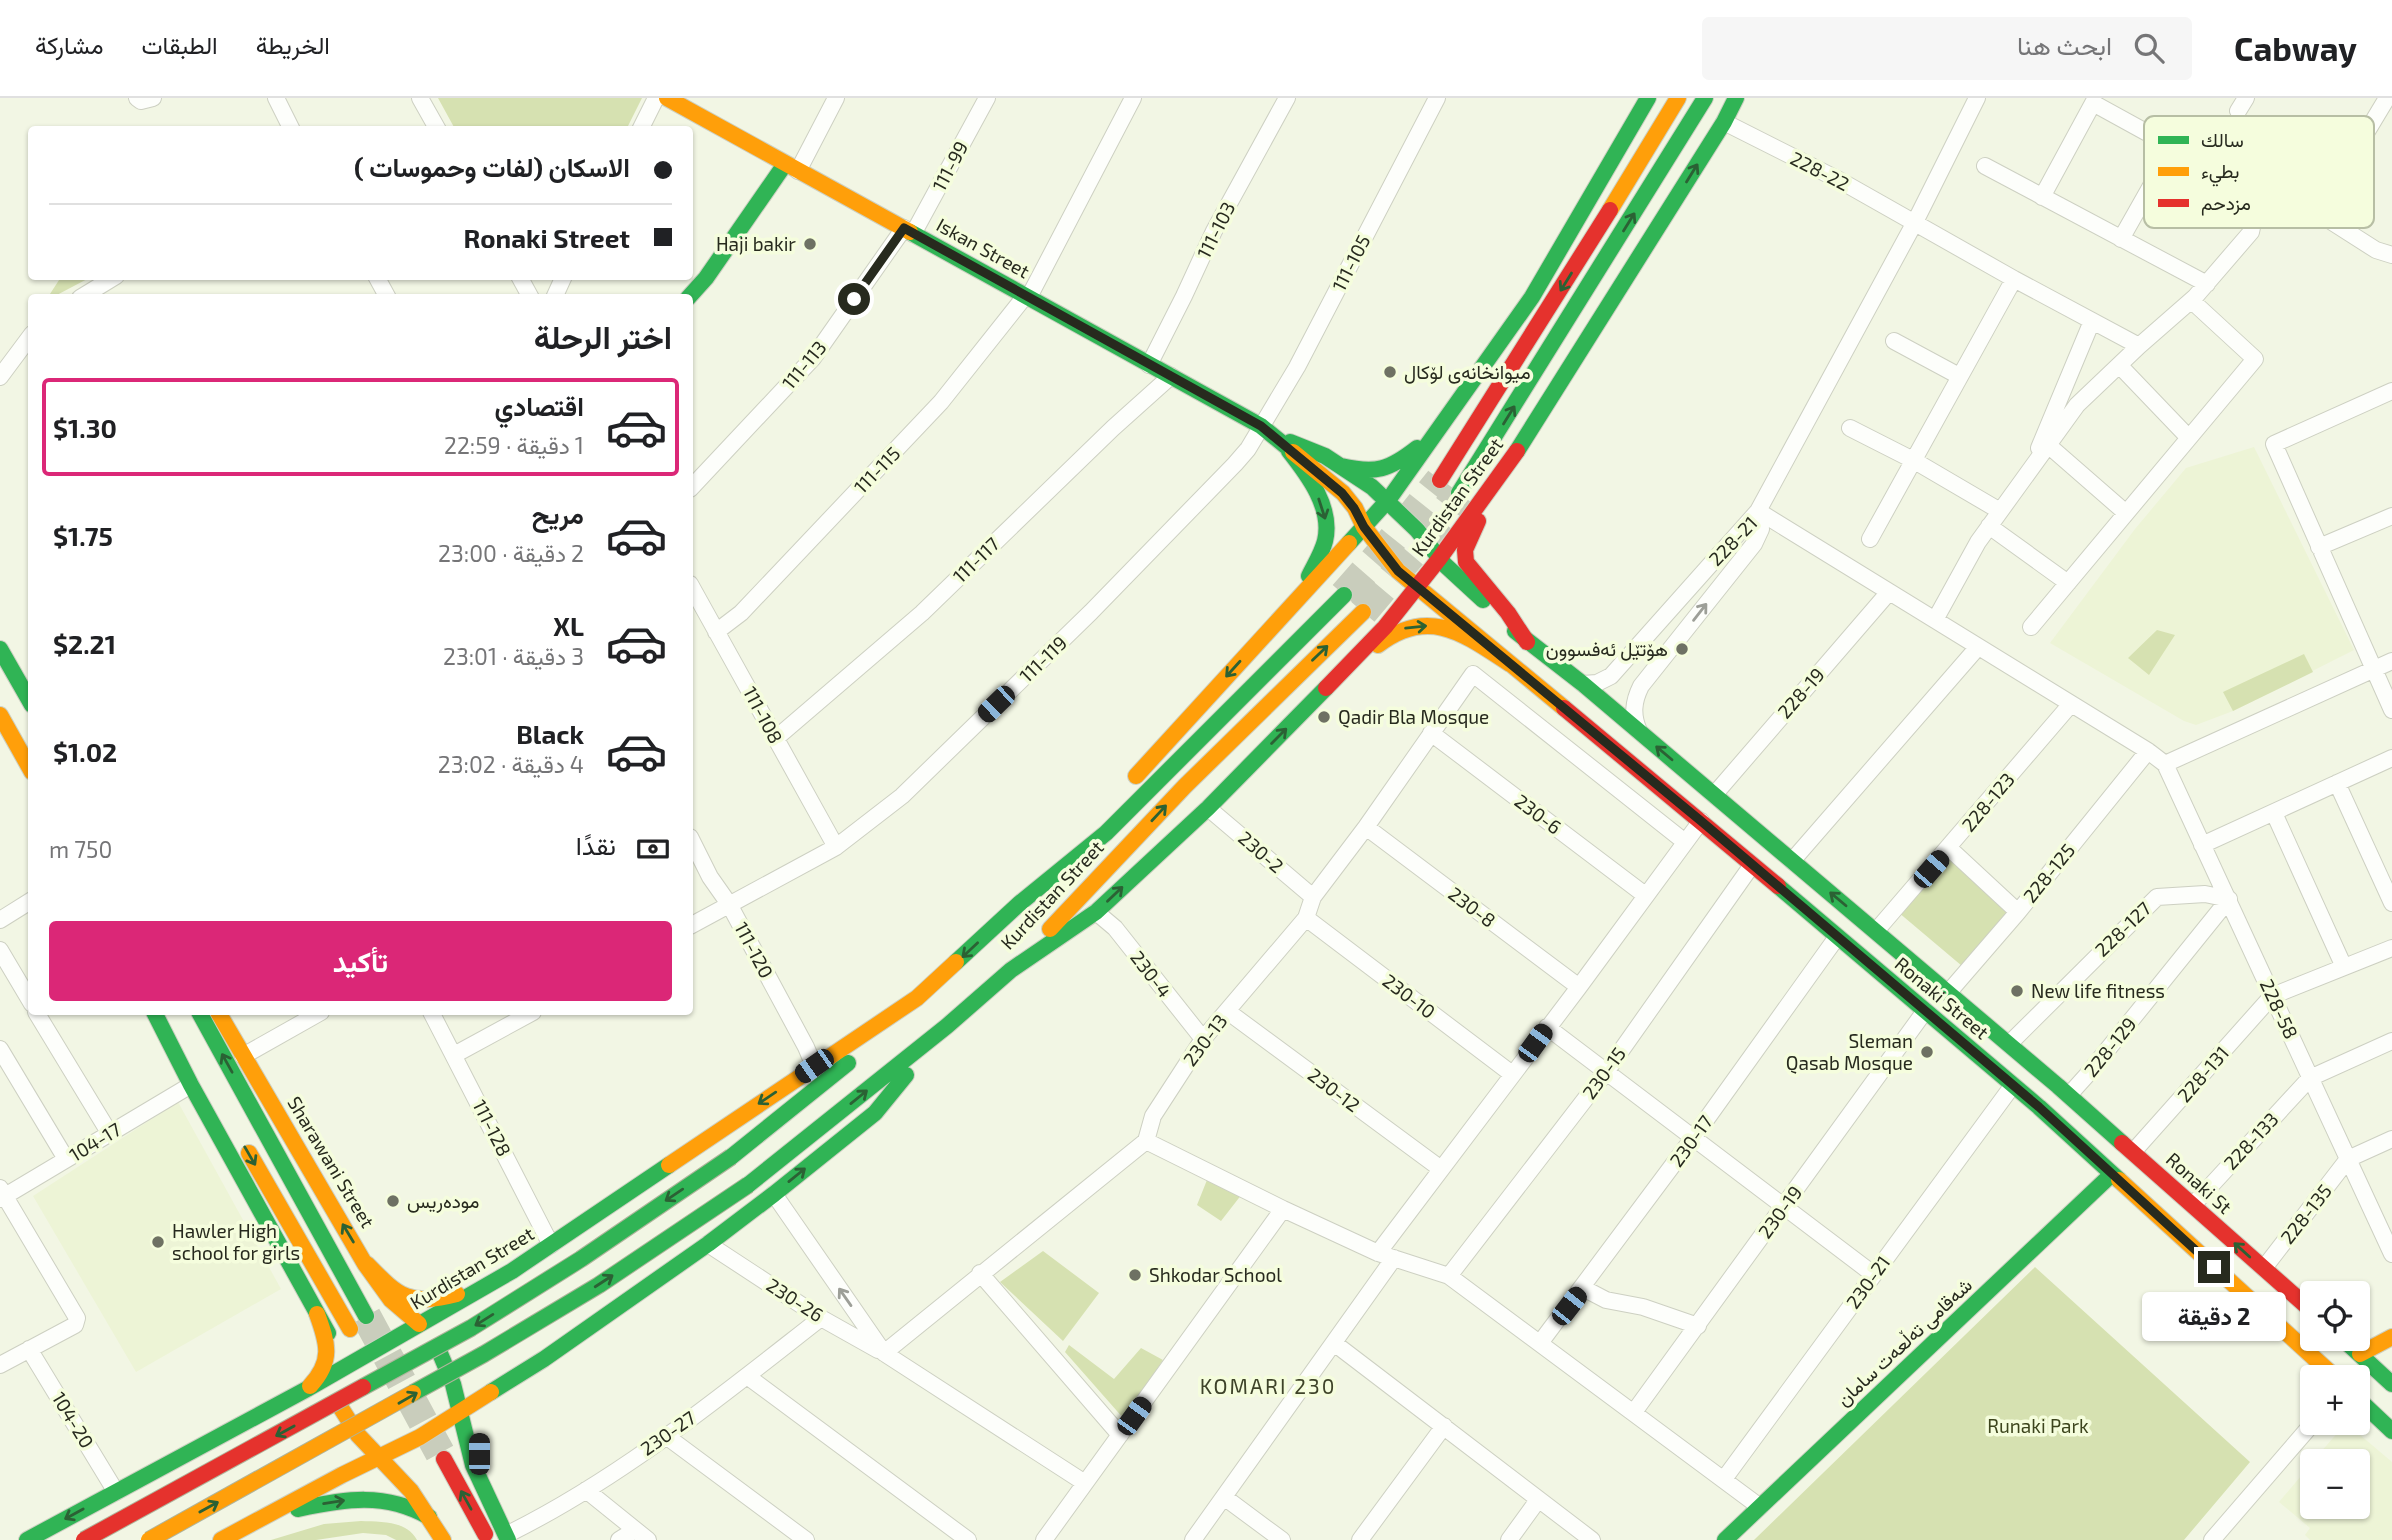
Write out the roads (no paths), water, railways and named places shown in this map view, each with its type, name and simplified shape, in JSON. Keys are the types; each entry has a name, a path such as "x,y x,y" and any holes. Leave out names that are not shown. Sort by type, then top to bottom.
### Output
{"main road":[{"name":"Iskan Street","path":"667,98 687,103 791,168 1261,426 1342,493 1387,558 1416,586 1510,664"},
{"path":"1121,792 1388,499 1532,296 1648,98"},
{"name":"Kurdistan Street","path":"1440,480 1678,98"},
{"name":"Kurdistan Street","path":"1459,493 1705,98"},
{"name":"Kurdistan Street","path":"1011,970 1096,912 1208,808 1385,628 1512,459 1724,122 1735,98"},
{"path":"692,294 791,168"},
{"path":"1420,486 1416,478 1417,471 1467,387"},
{"path":"1341,466 1365,472 1386,468 1404,458 1438,428"},
{"name":"Iskan Street","path":"1277,438 1303,446 1341,466 1388,499 1414,526 1439,559 1527,642"},
{"path":"1289,450 1311,480 1326,526 1326,536 1317,559 1296,601"},
{"path":"1455,511 1469,507 1512,459"},
{"path":"1512,459 1471,534 1464,556 1471,571 1508,613 1527,642"},
{"path":"1296,601 1324,578 1335,574 1343,575"},
{"name":"Kurdistan Street","path":"85,1540 471,1328 581,1259 731,1157 834,1076 1020,903 1106,833 1343,596"},
{"name":"Kurdistan Street","path":"149,1540 484,1354 598,1285 748,1185 947,1026 1011,970 1185,786 1369,606 1378,612 1374,625 1317,698"},
{"path":"1339,675 1391,635 1419,625 1447,630 1465,637 1510,664"},
{"name":"Ronaki Street","path":"1527,642 1583,684 2063,1091"},
{"path":"0,649 28,698"},
{"name":"Ronaki Street","path":"1510,664 1701,821 2039,1107 2321,1365"},
{"path":"1,719 28,765"},
{"name":"Kurdistan Street","path":"1020,903 1093,823"},
{"name":"Kurdistan Street","path":"27,1540 307,1389 512,1271 917,998"},
{"path":"156,1015 191,1085 334,1344 335,1394 346,1421 359,1438 398,1475 432,1518 443,1540"},
{"path":"169,1015 201,1070"},
{"path":"201,1015 366,1316"},
{"name":"Sharawani Street","path":"220,1015 367,1264 395,1306 419,1324"},
{"name":"Kurdistan Street","path":"220,1540 421,1437 461,1413 544,1359 708,1244 875,1112 947,1026"},
{"path":"2039,1107 2063,1091"},
{"name":"Ronaki St","path":"2063,1091 2300,1300"},
{"path":"242,1141 350,1329"},
{"name":"شەقامی تەڵعەت سامان","path":"1725,1540 2112,1174"},
{"path":"367,1264 392,1291 421,1302 461,1293 512,1271"},
{"path":"307,1389 320,1376 329,1354 317,1314"},
{"path":"419,1324 432,1340 454,1382 466,1442 492,1509 507,1538"},
{"path":"2360,1354 2392,1337"},
{"path":"2357,1351 2392,1384"},
{"path":"492,1509 479,1454 484,1419 514,1384 544,1359"},
{"path":"2370,1410 2392,1431"},
{"path":"444,1459 488,1540"},
{"path":"267,1514 344,1500 371,1499 407,1505 432,1518"}],"street":[{"path":"276,98 290,126"},
{"path":"420,98 436,126"},
{"path":"642,126 656,98"},
{"path":"791,168 836,98"},
{"name":"111-99","path":"909,231 987,98"},
{"name":"111-115","path":"716,632 741,613 941,402 1028,296 1133,98"},
{"name":"111-103","path":"1149,365 1214,231 1287,98"},
{"name":"111-105","path":"1261,426 1297,367 1437,98"},
{"path":"1978,98 1915,222 1758,511 2145,749 2165,764 2392,661"},
{"path":"2374,120 2387,98"},
{"path":"2042,197 2088,100 2144,131"},
{"name":"228-22","path":"1724,122 1839,180 2139,346"},
{"path":"1985,166 2207,284"},
{"path":"2121,239 2144,198"},
{"path":"1935,620 1978,542 2077,405 2139,346 2192,301 2251,228"},
{"path":"2342,228 2376,250 2392,255"},
{"name":"111-113","path":"693,486 813,358 909,231"},
{"path":"1870,539 2014,279"},
{"path":"87,294 109,280"},
{"path":"2031,627 2255,359 2192,301"},
{"path":"2031,469 2092,321"},
{"path":"0,377 28,339"},
{"path":"1894,341 1959,376"},
{"path":"2120,366 2189,438"},
{"name":"111-117","path":"775,738 922,613 1112,428 1171,376"},
{"path":"2392,391 2274,444 2392,710"},
{"name":"111-119","path":"693,924 836,847 902,796 1091,612 1235,464 1248,449 1261,426"},
{"path":"1850,428 1913,460 2000,511"},
{"path":"2048,445 2126,513"},
{"name":"228-21","path":"1583,684 1602,681 1611,676 1758,511"},
{"name":"228-21","path":"1639,732 1634,713 1641,686 1754,544 1761,529 1758,511"},
{"path":"2319,547 2392,516"},
{"path":"1989,526 2068,583"},
{"name":"111-108","path":"693,590 836,847"},
{"name":"228-19","path":"1714,795 1888,592"},
{"path":"1792,861 1979,647"},
{"name":"230-13","path":"1146,1141 1153,1116 1203,1040 1306,918 1313,897 1366,827 1472,674 1685,842"},
{"name":"228-123","path":"1876,932 2071,704"},
{"name":"230-6","path":"1431,733 1645,895"},
{"name":"228-125","path":"1948,993 2018,912 2145,749"},
{"path":"2202,845 2392,758"},
{"name":"228-58","path":"2165,764 2348,1159 2387,1230 2392,1254"},
{"path":"2337,783 2392,903"},
{"name":"230-2","path":"1208,808 1313,897"},
{"path":"2274,813 2344,967"},
{"path":"1193,1540 1334,1343 1441,1169 1701,821"},
{"name":"230-8","path":"1366,827 1579,987"},
{"name":"111-120","path":"693,843 710,877 729,904 814,1066"},
{"path":"1949,848 2018,912"},
{"name":"230-15","path":"1449,1276 1606,1072 1752,865"},
{"name":"228-127","path":"2009,1044 2157,897 2205,894 2228,899"},
{"name":"228-129","path":"2063,1091 2087,1075 2228,899"},
{"path":"0,920 28,902"},
{"name":"230-4","path":"1096,912 1115,928 1203,1040"},
{"name":"230-10","path":"1306,918 1512,1074"},
{"name":"230-17","path":"1540,1343 1693,1138 1837,937"},
{"path":"2272,996 2392,948"},
{"path":"0,950 28,997"},
{"name":"228-131","path":"2133,1152 2272,996"},
{"name":"230-12","path":"1227,1010 1441,1169"},
{"name":"230-19","path":"1634,1412 1925,1011"},
{"path":"38,1015 110,1133"},
{"path":"243,1056 316,1015"},
{"name":"111-128","path":"433,1015 551,1245"},
{"path":"454,1055 527,1015"},
{"path":"1547,1027 1873,1274"},
{"path":"2311,1078 2392,1041"},
{"path":"0,1049 66,1160"},
{"name":"228-133","path":"2193,1205 2311,1078"},
{"name":"104-17","path":"2,1194 66,1160 191,1085"},
{"name":"230-21","path":"1724,1479 2013,1085"},
{"path":"2348,1159 2392,1139"},
{"path":"774,1194 884,1353 1146,1141 1283,1209 1386,1256 1449,1276 1760,1507"},
{"name":"228-135","path":"2264,1268 2348,1159"},
{"path":"0,1365 75,1325 77,1318 2,1194"},
{"path":"1044,1540 1283,1209"},
{"name":"230-26","path":"708,1244 821,1318 884,1353 1085,1483"},
{"path":"980,1273 1120,1435"},
{"path":"1583,1288 1606,1300 1643,1307 1698,1326"},
{"name":"230-27","path":"507,1538 586,1490 666,1436 821,1318"},
{"path":"1334,1343 1592,1540"},
{"name":"104-20","path":"29,1349 116,1492"},
{"path":"747,1376 968,1540"},
{"path":"1360,1540 1444,1426"},
{"path":"2222,1537 2303,1435"},
{"path":"666,1436 806,1540"},
{"path":"586,1490 642,1535"},
{"path":"1224,1497 1282,1540"},
{"path":"1509,1540 1538,1500"},
{"path":"619,1540 642,1535"}],"tunnel":[{"path":"1344,595 1440,480"},
{"path":"1363,612 1459,493"},
{"path":"366,1316 440,1453"}],"place":[{"name":"Haji bakir","path":"810,244"},
{"name":"میوانخانەی لۆکال","path":"1390,372"},
{"name":"هۆتێل ئەفسوون","path":"1682,649"},
{"name":"Qadir Bla Mosque","path":"1324,717"},
{"name":"New life fitness","path":"2017,991"},
{"name":"Sleman Qasab Mosque","path":"1927,1052"},
{"name":"مودەریس","path":"393,1201"},
{"name":"Hawler High school for girls","path":"158,1242"},
{"name":"Shkodar School","path":"1135,1275"}],"district":[{"name":"KOMARI 230","path":"1268,1387"}],"park label":[{"name":"Runaki Park","path":"2038,1426"}]}
